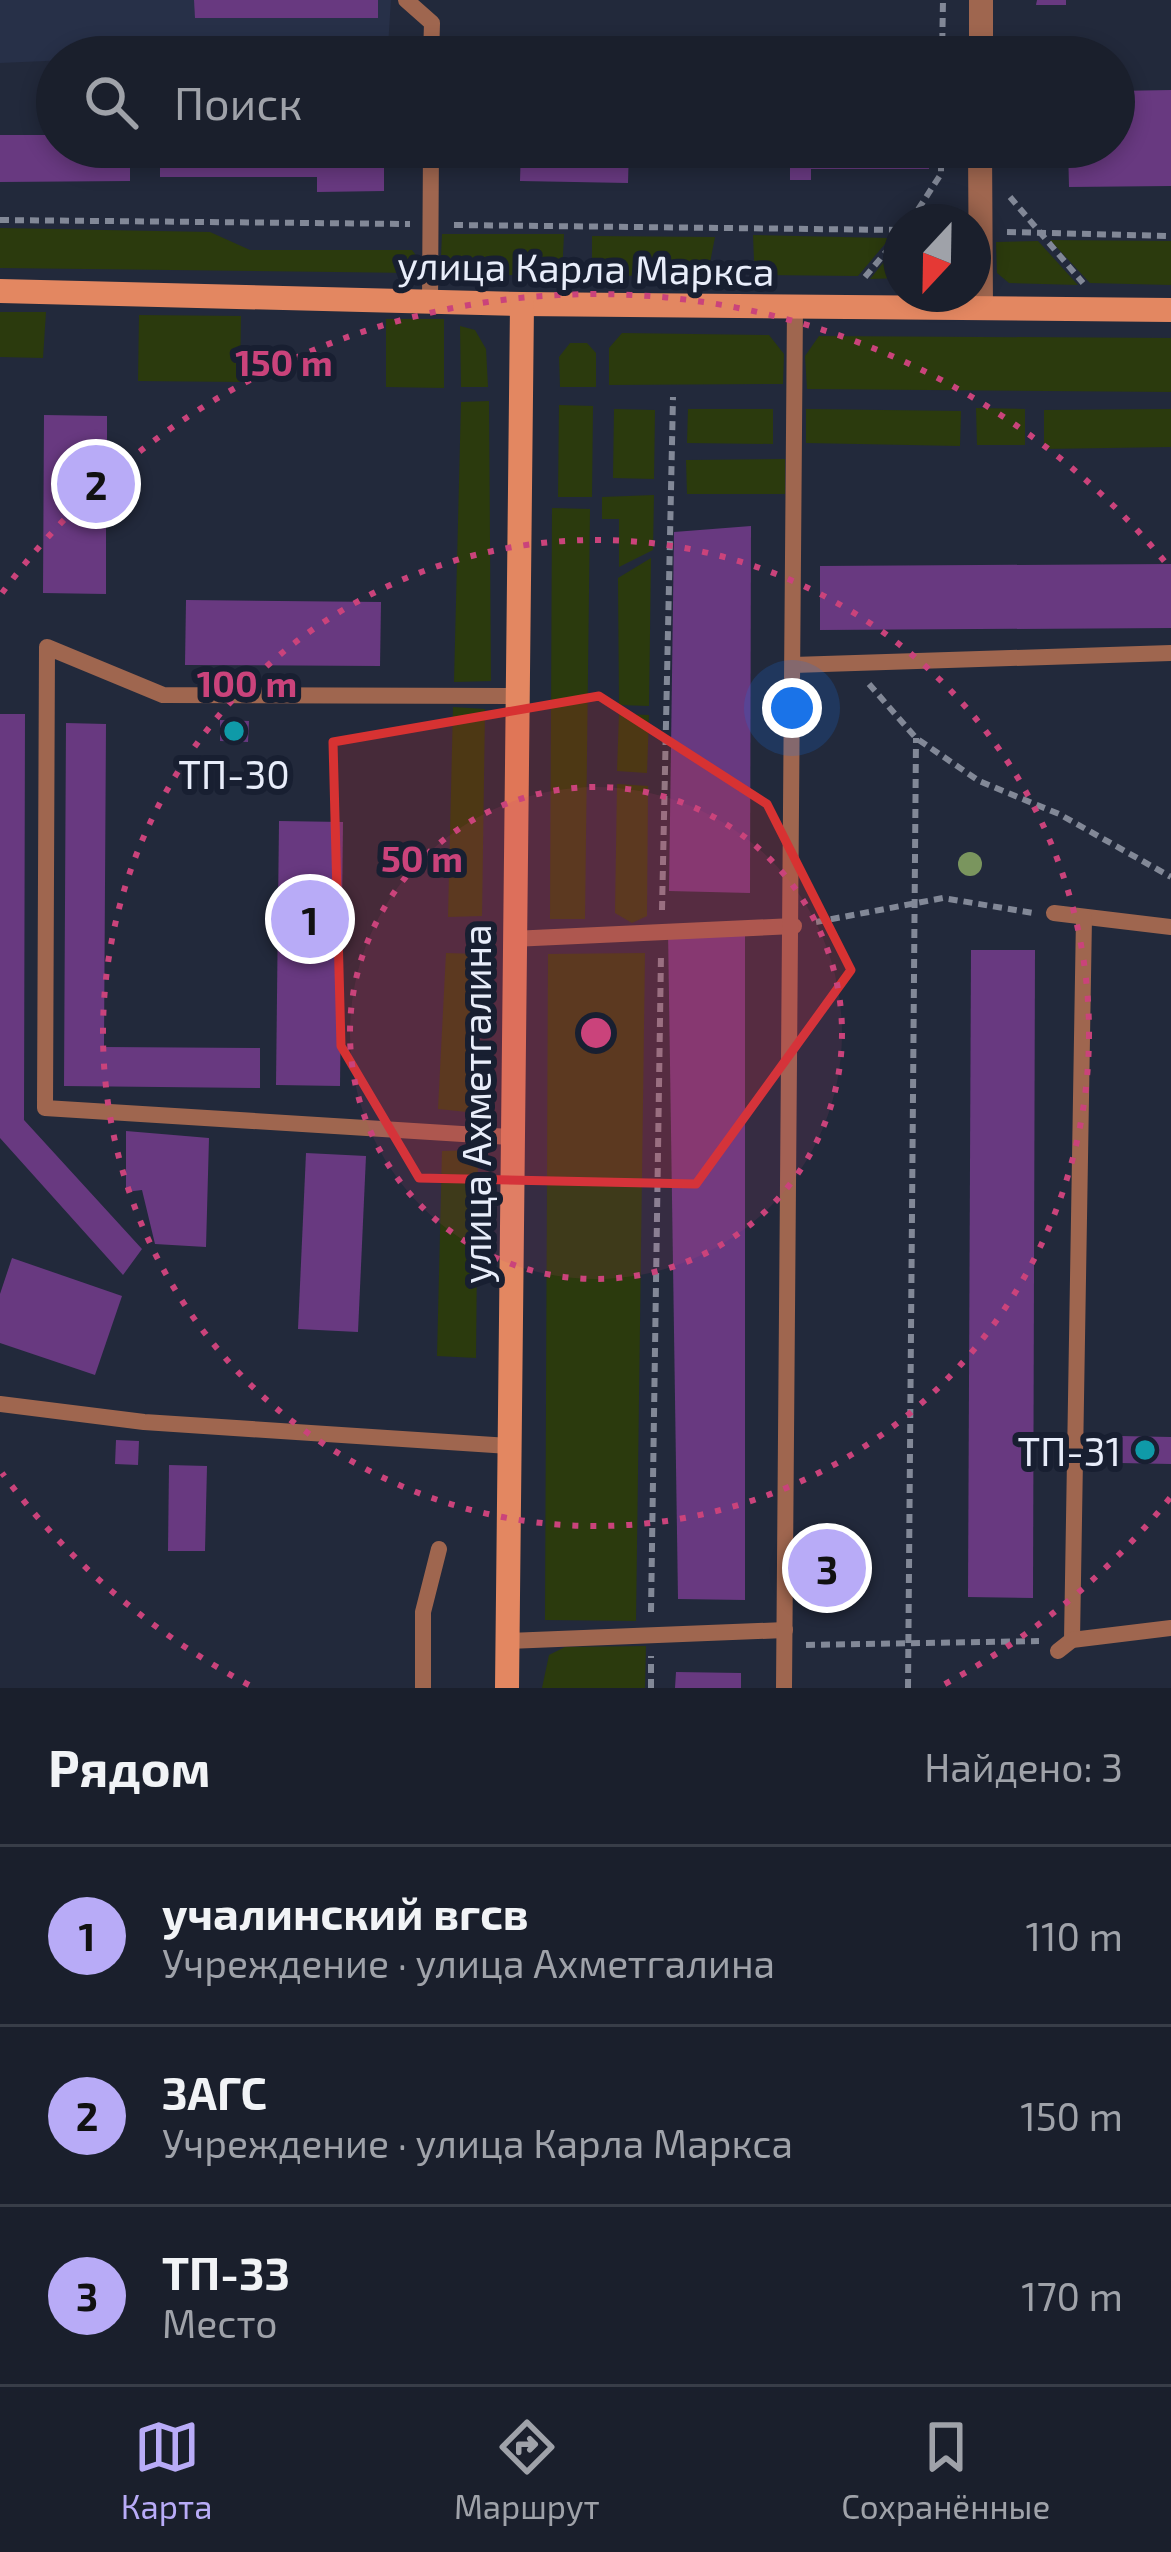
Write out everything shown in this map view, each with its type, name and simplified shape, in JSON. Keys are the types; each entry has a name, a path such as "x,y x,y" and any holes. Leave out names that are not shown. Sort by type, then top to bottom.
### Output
{"main road":[{"name":"улица Карла Маркса","path":"0,291 883,307"},
{"name":"улица Ахметгалина","path":"507,1688 522,304"},
{"name":"улица Карла Маркса","path":"991,308 1171,310"}],"street":[{"path":"980,36 981,0"},
{"path":"979,204 980,168"}],"lane":[{"path":"406,0 431,23"},
{"path":"431,0 431,36"},
{"path":"430,302 431,168"},
{"path":"784,1688 794,926 795,306"},
{"path":"511,1137 45,1108 47,646 163,695 518,697"},
{"path":"793,665 1171,653"},
{"path":"1054,913 1171,927"},
{"path":"1084,917 1081,1460 1065,1646 1125,1626 1171,1628"},
{"path":"512,939 794,926"},
{"path":"0,1404 144,1422 509,1446"},
{"path":"423,1688 423,1612 439,1549"},
{"path":"508,1641 651,1634 785,1637"}],"path":[{"path":"943,36 944,0"},
{"path":"921,204 940,168"},
{"path":"1005,191 1083,283"},
{"path":"991,232 1171,236"},
{"path":"865,277 883,256"},
{"path":"651,1688 673,397"},
{"path":"850,663 916,738 979,781 1059,814 1171,877"},
{"path":"908,1688 916,738"},
{"path":"794,926 943,898 1017,913 1054,913"},
{"path":"785,1637 908,1645 1065,1646"}],"highlighted area":[{"path":"599,696 767,804 851,970 696,1184 419,1178 341,1046 333,742"}],"shaded area":[{"path":"0,0 391,0 389,36 36,36 36,61 0,63"}],"green space":[{"path":"0,228 210,232 250,250 412,250 421,262 415,273 0,268"},
{"path":"442,234 564,234 562,276 459,274 441,257"},
{"path":"753,235 883,238 883,246 858,276 763,275 754,260"},
{"path":"592,236 715,237 708,273 592,277"},
{"path":"1050,240 1171,241 1171,285 1090,283"},
{"path":"1038,241 1078,285 1009,283 997,273 996,242"},
{"path":"883,263 883,279 870,279"},
{"path":"0,312 46,312 43,358 0,357"},
{"path":"139,315 241,316 240,382 138,381"},
{"path":"386,319 444,319 444,388 386,387"},
{"path":"460,326 475,330 486,349 488,387 461,387"},
{"path":"622,333 769,335 784,354 783,384 609,385 609,348"},
{"path":"819,336 1171,338 1171,392 807,389 805,356"},
{"path":"570,343 587,343 596,353 596,387 560,387 559,357"},
{"path":"489,401 491,681 454,682 461,402"},
{"path":"559,405 593,406 592,497 558,497"},
{"path":"976,408 1025,409 1025,445 977,445"},
{"path":"614,409 655,410 654,479 613,478"},
{"path":"688,409 773,409 773,444 687,443"},
{"path":"806,409 961,411 960,446 806,443"},
{"path":"1171,409 1171,447 1044,449 1044,410"},
{"path":"785,459 785,494 687,494 686,460"},
{"path":"654,495 653,550 619,567 619,519 602,519 602,497"},
{"path":"552,508 590,509 585,919 550,919"},
{"path":"651,558 649,706 619,705 618,578"},
{"path":"453,707 485,709 482,916 448,917"},
{"path":"619,714 649,715 647,773 617,771"},
{"path":"617,784 648,786 647,916 632,923 615,913"},
{"path":"446,953 476,954 477,1113 438,1109"},
{"path":"645,953 636,1621 545,1620 548,954"},
{"path":"478,1150 476,1358 437,1356 442,1151"},
{"path":"646,1646 645,1688 542,1688 549,1655 565,1647"}],"building":[{"path":"194,0 378,0 378,18 195,18"},
{"path":"1037,0 1066,0 1066,5 1036,5"},
{"path":"1171,90 1171,186 1069,187 1069,168 1135,168 1135,91"},
{"path":"0,135 36,135 36,168 130,168 130,181 0,182"},
{"path":"160,168 384,168 384,191 317,192 317,177 160,177"},
{"path":"520,168 628,168 628,183 520,181"},
{"path":"790,168 929,168 811,169 811,180 790,180"},
{"path":"44,415 107,416 107,465 123,465 123,494 106,494 106,594 43,593"},
{"path":"751,526 750,893 669,891 674,532"},
{"path":"1171,564 1171,628 820,630 820,566"},
{"path":"186,600 381,602 380,666 185,665"},
{"path":"0,714 25,714 24,1120 142,1249 123,1275 0,1138"},
{"name":"ТП-30","path":"220,720 249,721 248,742 220,741"},
{"path":"66,723 106,724 104,1047 260,1048 260,1088 64,1086"},
{"path":"279,821 343,822 340,1086 276,1085"},
{"path":"668,930 745,932 745,1600 678,1599"},
{"path":"971,950 1035,950 1033,1598 968,1597"},
{"path":"126,1131 209,1138 206,1247 155,1244 142,1190 126,1192"},
{"path":"306,1153 366,1156 358,1332 298,1329"},
{"path":"12,1258 122,1296 95,1375 0,1343 0,1294"},
{"name":"ТП-31","path":"1120,1436 1171,1437 1171,1464 1120,1463"},
{"path":"116,1440 139,1441 138,1465 115,1464"},
{"path":"169,1465 207,1466 205,1551 168,1551"},
{"path":"813,1546 840,1546 841,1590 815,1590"},
{"path":"676,1672 741,1673 741,1688 675,1688"}],"place":[{"name":"ЗАГС","path":"96,484"},
{"name":"ТП-30","path":"234,731"},
{"name":"учалинский вгсв","path":"310,919"},
{"name":"ТП-31","path":"1145,1450"},
{"name":"ТП-33","path":"827,1568"}]}
